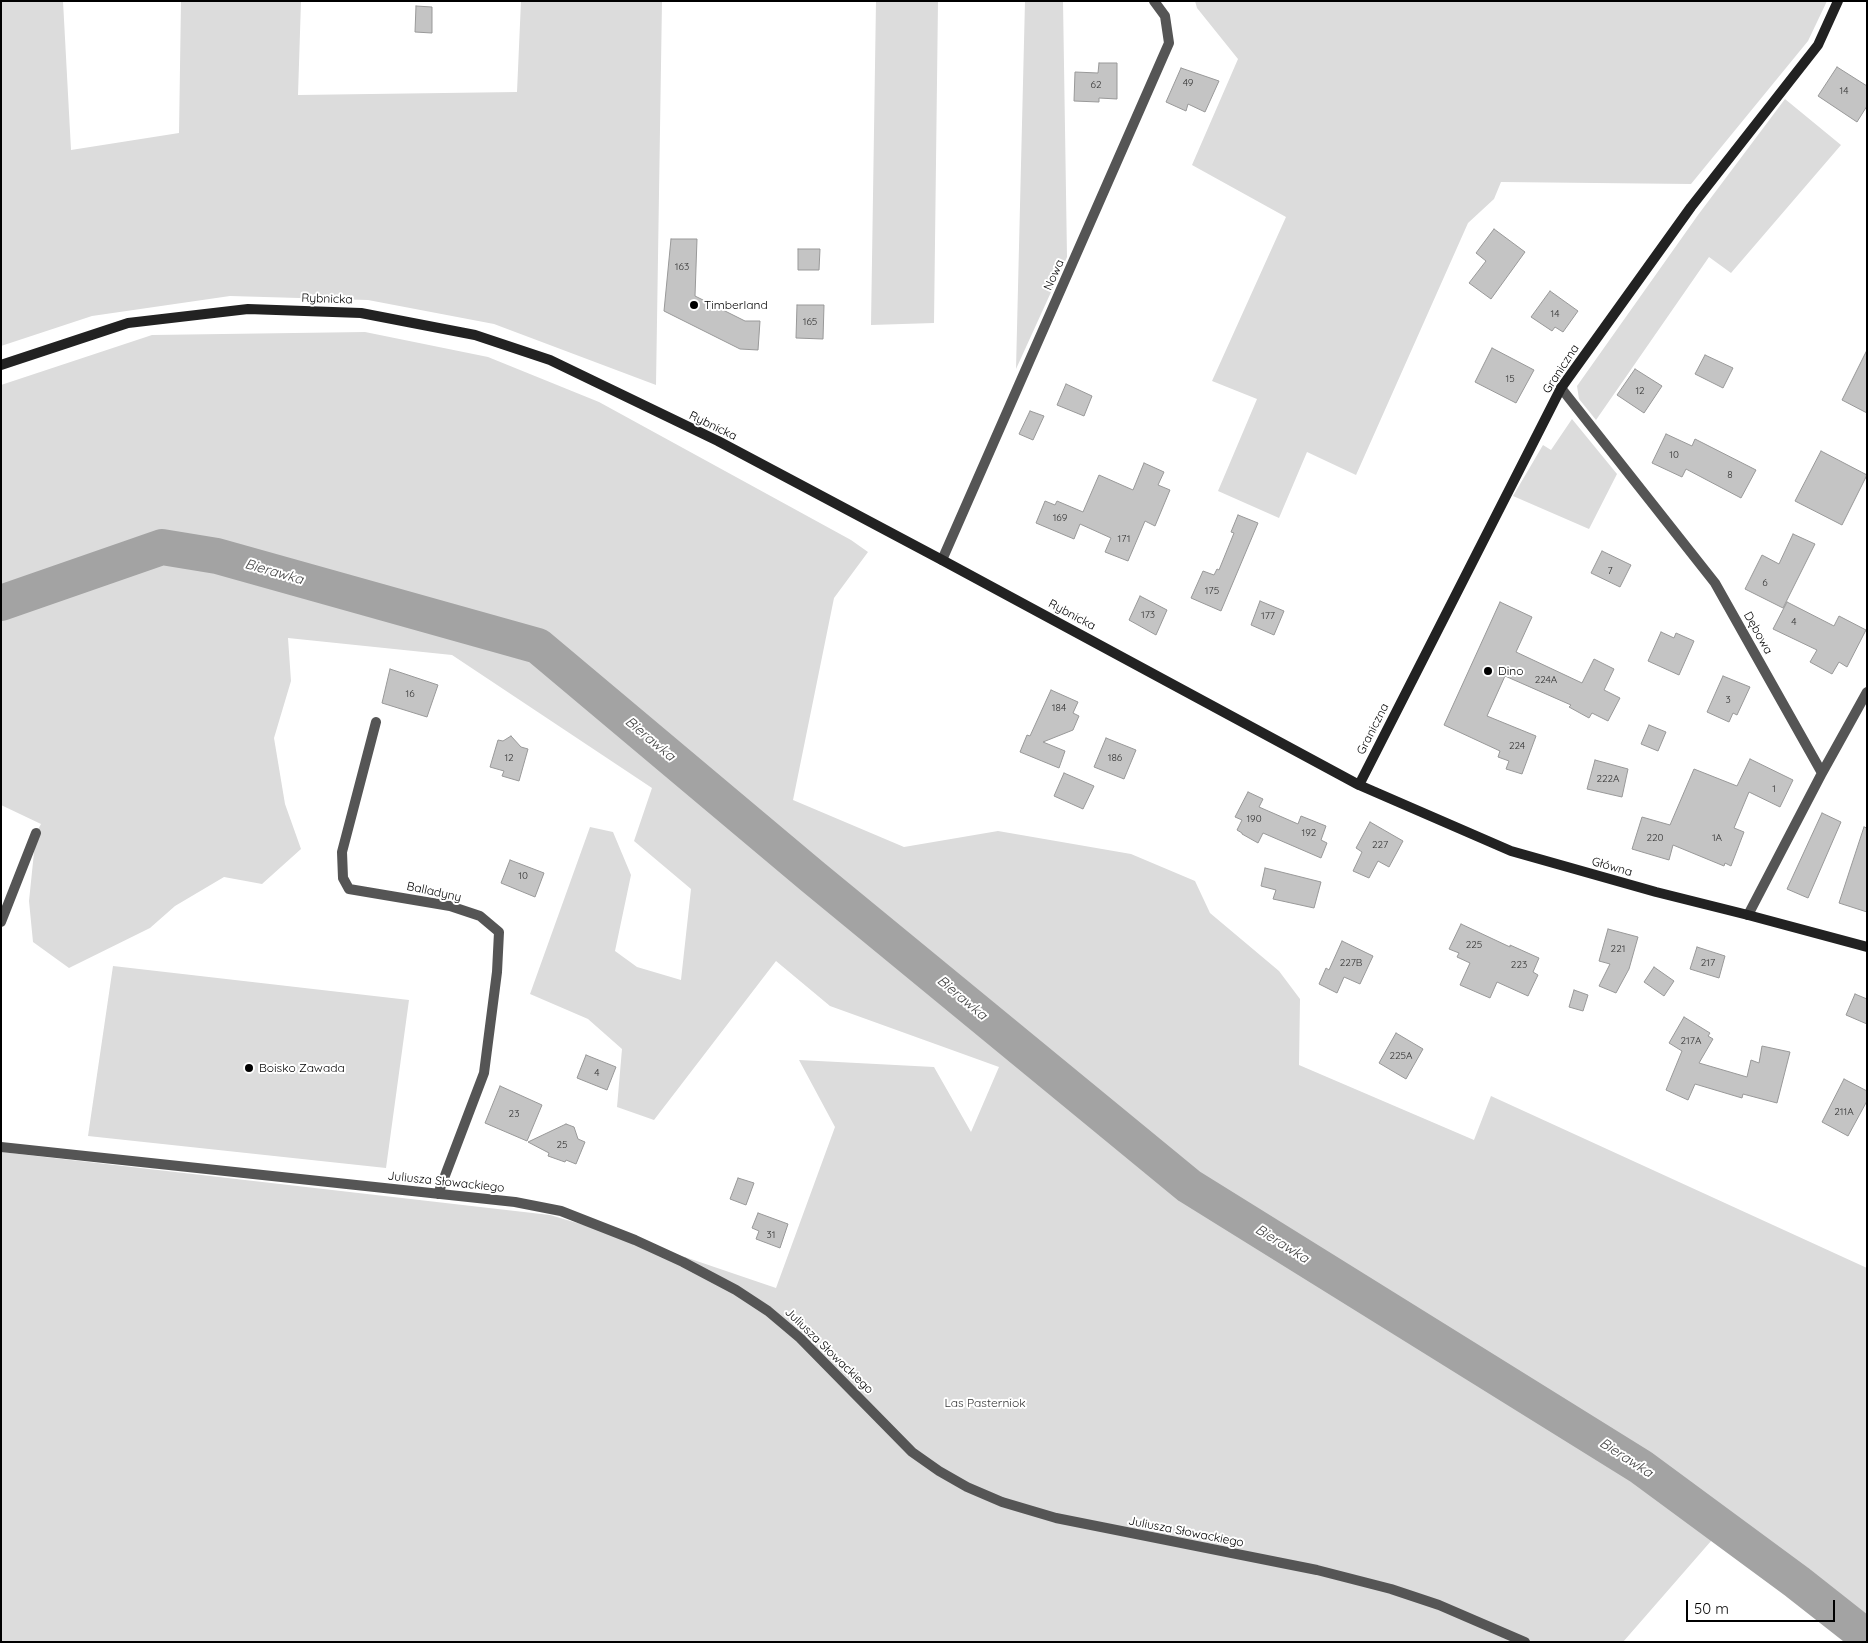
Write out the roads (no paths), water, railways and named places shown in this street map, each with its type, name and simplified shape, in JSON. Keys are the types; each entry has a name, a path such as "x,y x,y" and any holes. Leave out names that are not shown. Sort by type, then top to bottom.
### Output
{"main road":[{"name":"Graniczna","path":"1358,785 1561,388 1691,207 1818,45 1838,1"},
{"name":"Rybnicka","path":"1,365 128,323 248,309 361,313 475,335 550,360 718,441 1358,785"},
{"name":"Główna","path":"1358,785 1511,851 1656,892 1867,947"}],"street":[{"name":"Nowa","path":"942,560 1169,44 1165,16 1154,1"},
{"name":"Dębowa","path":"1561,388 1715,583 1822,773"},
{"path":"1748,915 1822,773 1867,692"},
{"name":"Balladyny","path":"376,722 342,852 342,878 350,889 450,906 480,916 499,932 497,972 484,1073 438,1194"},
{"path":"1,922 36,833"},
{"name":"Juliusza Słowackiego","path":"1,1147 515,1202 561,1211 635,1240 683,1262 736,1290 768,1311 800,1338 912,1452 939,1471 966,1486 1002,1502 1056,1518 1317,1570 1391,1589 1439,1605 1525,1642"}],"waterway":[{"name":"Bierawka","path":"1,603 162,547 217,556 538,646 813,877 1189,1186 1641,1467 1797,1582 1867,1637"}],"place":[{"name":"Timberland","path":"694,305"},
{"name":"Dino","path":"1488,671"},
{"name":"Boisko Zawada","path":"249,1068"}],"park label":[{"name":"Las Pasterniok","path":"985,1403"}]}
